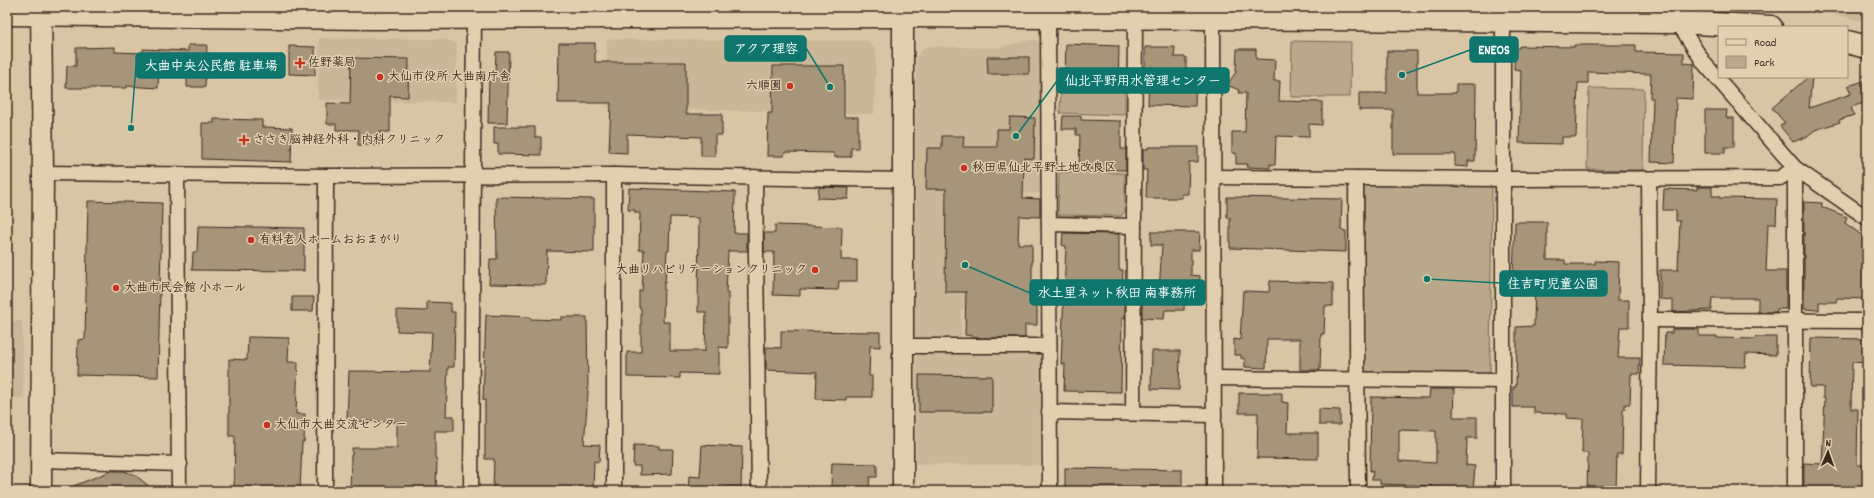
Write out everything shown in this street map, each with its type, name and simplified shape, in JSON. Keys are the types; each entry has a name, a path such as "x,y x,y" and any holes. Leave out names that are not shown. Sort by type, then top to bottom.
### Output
{"main road":[{"path":"7,14 41,11 194,17 474,12 903,12 1048,17 1134,18 1213,13 1503,21 1672,14 1763,26"},
{"path":"1848,42 1867,47"}],"street":[{"path":"41,11 43,173 41,491"},
{"path":"471,491 474,12"},
{"path":"903,12 903,491"},
{"path":"1213,13 1214,491"},
{"path":"1672,14 1704,64 1795,168 1867,218"},
{"path":"1048,17 1048,346 1050,491"},
{"path":"1133,413 1134,18"},
{"path":"1503,21 1503,491"},
{"path":"1214,177 1504,180 1780,178 1795,168"},
{"path":"1795,168 1795,491"},
{"path":"43,173 326,176 614,175 904,180"},
{"path":"177,174 180,491"},
{"path":"614,175 614,491"},
{"path":"325,491 326,176"},
{"path":"755,177 759,491"},
{"path":"1356,178 1359,378 1358,491"},
{"path":"1648,491 1650,320 1649,179"},
{"path":"1049,224 1134,226"},
{"path":"1650,320 1867,322"},
{"path":"903,346 1048,346"},
{"path":"1214,378 1359,378 1502,381"},
{"path":"1049,412 1214,414"},
{"path":"41,460 180,464"}],"shaded area":[{"path":"1797,7 1867,7 1867,22 1846,17"},
{"path":"319,38 445,39 457,44 456,102 318,100"},
{"path":"607,39 867,41 876,50 874,114 607,107"},
{"path":"1034,39 1043,46 1040,193 990,193 989,310 961,309 961,341 915,339 916,56 927,46 997,48"},
{"path":"7,321 22,321 23,398 7,398"},
{"path":"916,351 1041,352 1040,465 916,464"}],"green space":[{"path":"1292,41 1351,42 1350,97 1291,97"},
{"path":"1589,88 1644,89 1643,170 1587,169"},
{"path":"1061,89 1125,91 1125,115 1060,113"},
{"path":"1059,172 1125,173 1125,212 1121,216 1058,215"},
{"path":"1364,184 1492,185 1490,374 1363,373"}],"building":[{"path":"559,43 595,43 595,62 686,62 686,114 722,114 722,135 715,135 715,156 701,156 701,137 627,134 627,153 609,152 611,103 558,103"},
{"path":"1066,44 1119,46 1118,86 1100,86 1100,83 1069,82 1070,73 1065,72"},
{"path":"188,45 207,45 205,87 187,87 187,70 159,69 158,88 127,86 127,88 66,88 67,66 76,66 76,48 115,47 115,52 143,53 143,49 188,51"},
{"path":"1574,45 1636,45 1636,52 1684,53 1684,63 1694,64 1693,99 1676,98 1674,163 1651,162 1653,98 1650,98 1651,74 1588,72 1588,83 1578,83 1576,137 1562,137 1562,144 1519,143 1521,70 1514,69 1515,51 1521,46 1574,47"},
{"path":"289,46 315,47 315,75 289,74"},
{"path":"1145,47 1175,47 1174,57 1186,57 1186,70 1196,71 1195,106 1148,105 1149,74 1145,74"},
{"path":"1237,49 1256,49 1256,59 1275,60 1274,81 1280,81 1279,101 1322,102 1322,125 1309,124 1309,137 1276,136 1275,165 1270,164 1270,168 1247,167 1248,164 1236,164 1236,153 1232,153 1232,132 1245,132 1246,93 1238,93 1239,90 1227,85 1236,72"},
{"path":"1387,51 1417,51 1417,93 1456,93 1456,84 1476,84 1475,161 1468,161 1468,167 1455,166 1455,154 1393,154 1393,110 1359,110 1359,93 1387,93"},
{"path":"496,52 509,52 507,123 488,123 489,74 495,74"},
{"path":"987,57 1029,57 1029,74 988,74"},
{"path":"351,58 409,59 408,97 390,96 390,132 380,132 379,145 358,145 359,130 336,130 336,124 327,124 327,103 350,104"},
{"path":"773,66 844,66 844,117 858,117 858,148 851,148 851,157 834,157 834,153 785,152 784,156 767,156 768,113 772,113"},
{"path":"1807,78 1812,78 1809,108 1851,94 1848,86 1864,81 1867,90 1867,102 1851,107 1854,115 1839,120 1840,122 1815,130 1806,137 1793,142 1780,126 1785,123 1772,108"},
{"path":"1705,110 1727,110 1726,118 1734,118 1734,147 1725,147 1725,153 1705,153"},
{"path":"1063,116 1081,116 1081,120 1121,121 1121,149 1126,149 1126,170 1079,169 1080,135 1076,135 1076,129 1062,129"},
{"path":"1010,117 1035,118 1034,159 1024,158 1023,198 1040,199 1040,217 1019,216 1018,244 1032,244 1032,281 1037,281 1037,325 1025,325 1025,338 972,338 972,336 965,335 966,292 945,292 946,189 926,189 927,148 942,148 942,136 964,136 963,147 997,147 997,129 1009,129"},
{"path":"214,119 262,120 262,127 292,128 291,162 202,159 202,123 214,123"},
{"path":"494,127 535,127 535,137 541,137 541,155 498,154 498,144 494,144"},
{"path":"1148,147 1198,147 1198,162 1189,162 1188,194 1182,194 1182,198 1146,198 1147,170 1143,170 1143,149 1148,149"},
{"path":"819,187 849,188 848,199 818,198"},
{"path":"1697,187 1712,187 1712,196 1719,196 1719,198 1777,199 1776,224 1768,224 1766,271 1786,271 1786,309 1777,309 1777,312 1758,312 1758,298 1712,298 1711,310 1673,312 1673,300 1660,299 1660,270 1678,270 1680,221 1676,221 1676,210 1663,210 1664,189 1697,190"},
{"path":"629,188 735,192 734,233 747,233 747,251 728,251 726,293 728,293 728,348 719,347 719,374 680,373 680,378 627,377 627,352 641,352 641,308 639,308 639,291 642,291 644,250 639,250 640,213 635,213 635,210 628,210","holes":["670,217 699,218 698,312 706,312 705,351 670,351 670,322 663,322 664,283 667,251 669,251"]},
{"path":"496,197 594,199 594,252 547,251 546,285 489,284 490,259 497,259"},
{"path":"1227,197 1342,199 1341,230 1346,231 1346,252 1230,248 1230,218 1227,218"},
{"path":"88,201 162,203 158,377 77,375 78,340 85,339"},
{"path":"1804,202 1822,203 1822,207 1847,217 1845,223 1867,239 1867,299 1837,298 1836,302 1819,302 1819,310 1804,309"},
{"path":"1515,222 1547,222 1547,260 1565,260 1565,264 1595,264 1595,261 1619,262 1618,300 1629,300 1629,327 1620,327 1618,358 1640,358 1639,374 1631,374 1630,404 1625,404 1625,409 1623,409 1622,454 1617,454 1616,491 1587,491 1588,453 1582,453 1583,419 1567,418 1567,414 1534,413 1534,407 1513,407 1513,387 1516,387 1516,327 1534,326 1535,277 1513,277"},
{"name":"大曲リハビリテーションクリニック","path":"775,225 842,227 841,260 857,260 857,281 839,281 838,290 800,289 800,296 773,295 774,252 764,252 764,233 775,233"},
{"name":"有料老人ホームおおまがり","path":"198,226 304,228 304,271 192,270 193,252 197,252"},
{"path":"1151,232 1200,232 1199,250 1191,250 1191,275 1200,276 1199,289 1185,288 1184,310 1165,310 1164,319 1142,318 1142,292 1159,292 1162,245 1151,245"},
{"path":"1063,233 1119,234 1119,270 1123,270 1122,291 1125,291 1125,318 1122,318 1121,392 1064,391 1065,364 1061,364 1066,246 1062,245"},
{"path":"1270,281 1333,283 1333,306 1325,306 1324,334 1321,334 1320,370 1300,370 1300,339 1267,339 1266,368 1245,367 1245,359 1241,358 1241,355 1234,355 1234,339 1240,340 1243,291 1269,292"},
{"path":"292,297 314,297 313,311 292,311"},
{"path":"427,302 451,303 451,312 455,312 454,367 448,367 446,416 454,416 454,431 435,431 435,458 437,459 436,491 350,491 352,448 397,448 397,422 347,421 349,371 430,372 432,332 397,331 397,310 427,311"},
{"path":"486,315 561,320 561,317 587,317 588,393 584,444 600,445 599,462 594,461 593,491 493,491 494,459 485,459 485,400 483,400"},
{"path":"1672,329 1699,329 1699,336 1717,336 1717,338 1755,339 1756,337 1776,337 1776,355 1746,354 1745,367 1664,365 1665,333 1672,333"},
{"path":"781,331 880,332 880,347 870,346 869,376 872,376 872,397 846,397 846,400 816,399 817,372 766,370 766,347 781,348"},
{"name":"大仙市大曲交流センター","path":"248,337 289,338 288,362 298,362 296,414 305,414 300,491 234,491 235,436 229,436 229,359 247,360"},
{"path":"1811,338 1867,339 1867,363 1852,362 1851,409 1858,409 1857,465 1864,465 1863,490 1804,491 1804,463 1822,464 1825,398 1823,398 1823,387 1810,387"},
{"path":"1152,351 1180,351 1179,390 1151,389"},
{"path":"919,375 992,376 992,412 919,412"},
{"path":"1430,389 1454,389 1453,417 1477,417 1477,438 1467,438 1466,465 1475,466 1473,491 1432,491 1432,486 1380,484 1380,480 1372,480 1373,471 1370,471 1371,397 1429,398","holes":["1399,430 1436,431 1436,463 1399,461"]},
{"path":"1239,393 1282,393 1282,402 1288,403 1287,433 1318,433 1318,459 1257,458 1258,413 1239,413"},
{"path":"1319,409 1340,410 1340,425 1319,425"},
{"path":"634,445 659,446 659,449 673,449 672,474 640,475 640,466 633,466"},
{"path":"702,445 742,447 741,487 727,487 727,491 688,491 689,476 700,477"},
{"path":"832,463 877,464 877,477 870,477 869,487 831,486"},
{"path":"1065,468 1182,470 1182,491 1065,491"},
{"path":"111,471 124,471 135,475 155,491 61,491"}],"place":[{"name":"佐野薬局","path":"300,63"},
{"name":"ENEOS","path":"1402,75"},
{"name":"大仙市役所 大曲南庁舎","path":"380,77"},
{"name":"六順園","path":"790,86"},
{"name":"アクア理容","path":"830,87"},
{"name":"大曲中央公民館 駐車場","path":"131,128"},
{"name":"仙北平野用水管理センター","path":"1016,136"},
{"name":"ささき脳神経外科・内科クリニック","path":"244,140"},
{"name":"秋田県仙北平野土地改良区","path":"964,168"},
{"name":"有料老人ホームおおまがり","path":"251,240"},
{"name":"水土里ネット秋田 南事務所","path":"965,265"},
{"name":"大曲リハビリテーションクリニック","path":"815,270"},
{"name":"住吉町児童公園","path":"1427,279"},
{"name":"大曲市民会館 小ホール","path":"116,288"},
{"name":"大仙市大曲交流センター","path":"267,425"}]}
